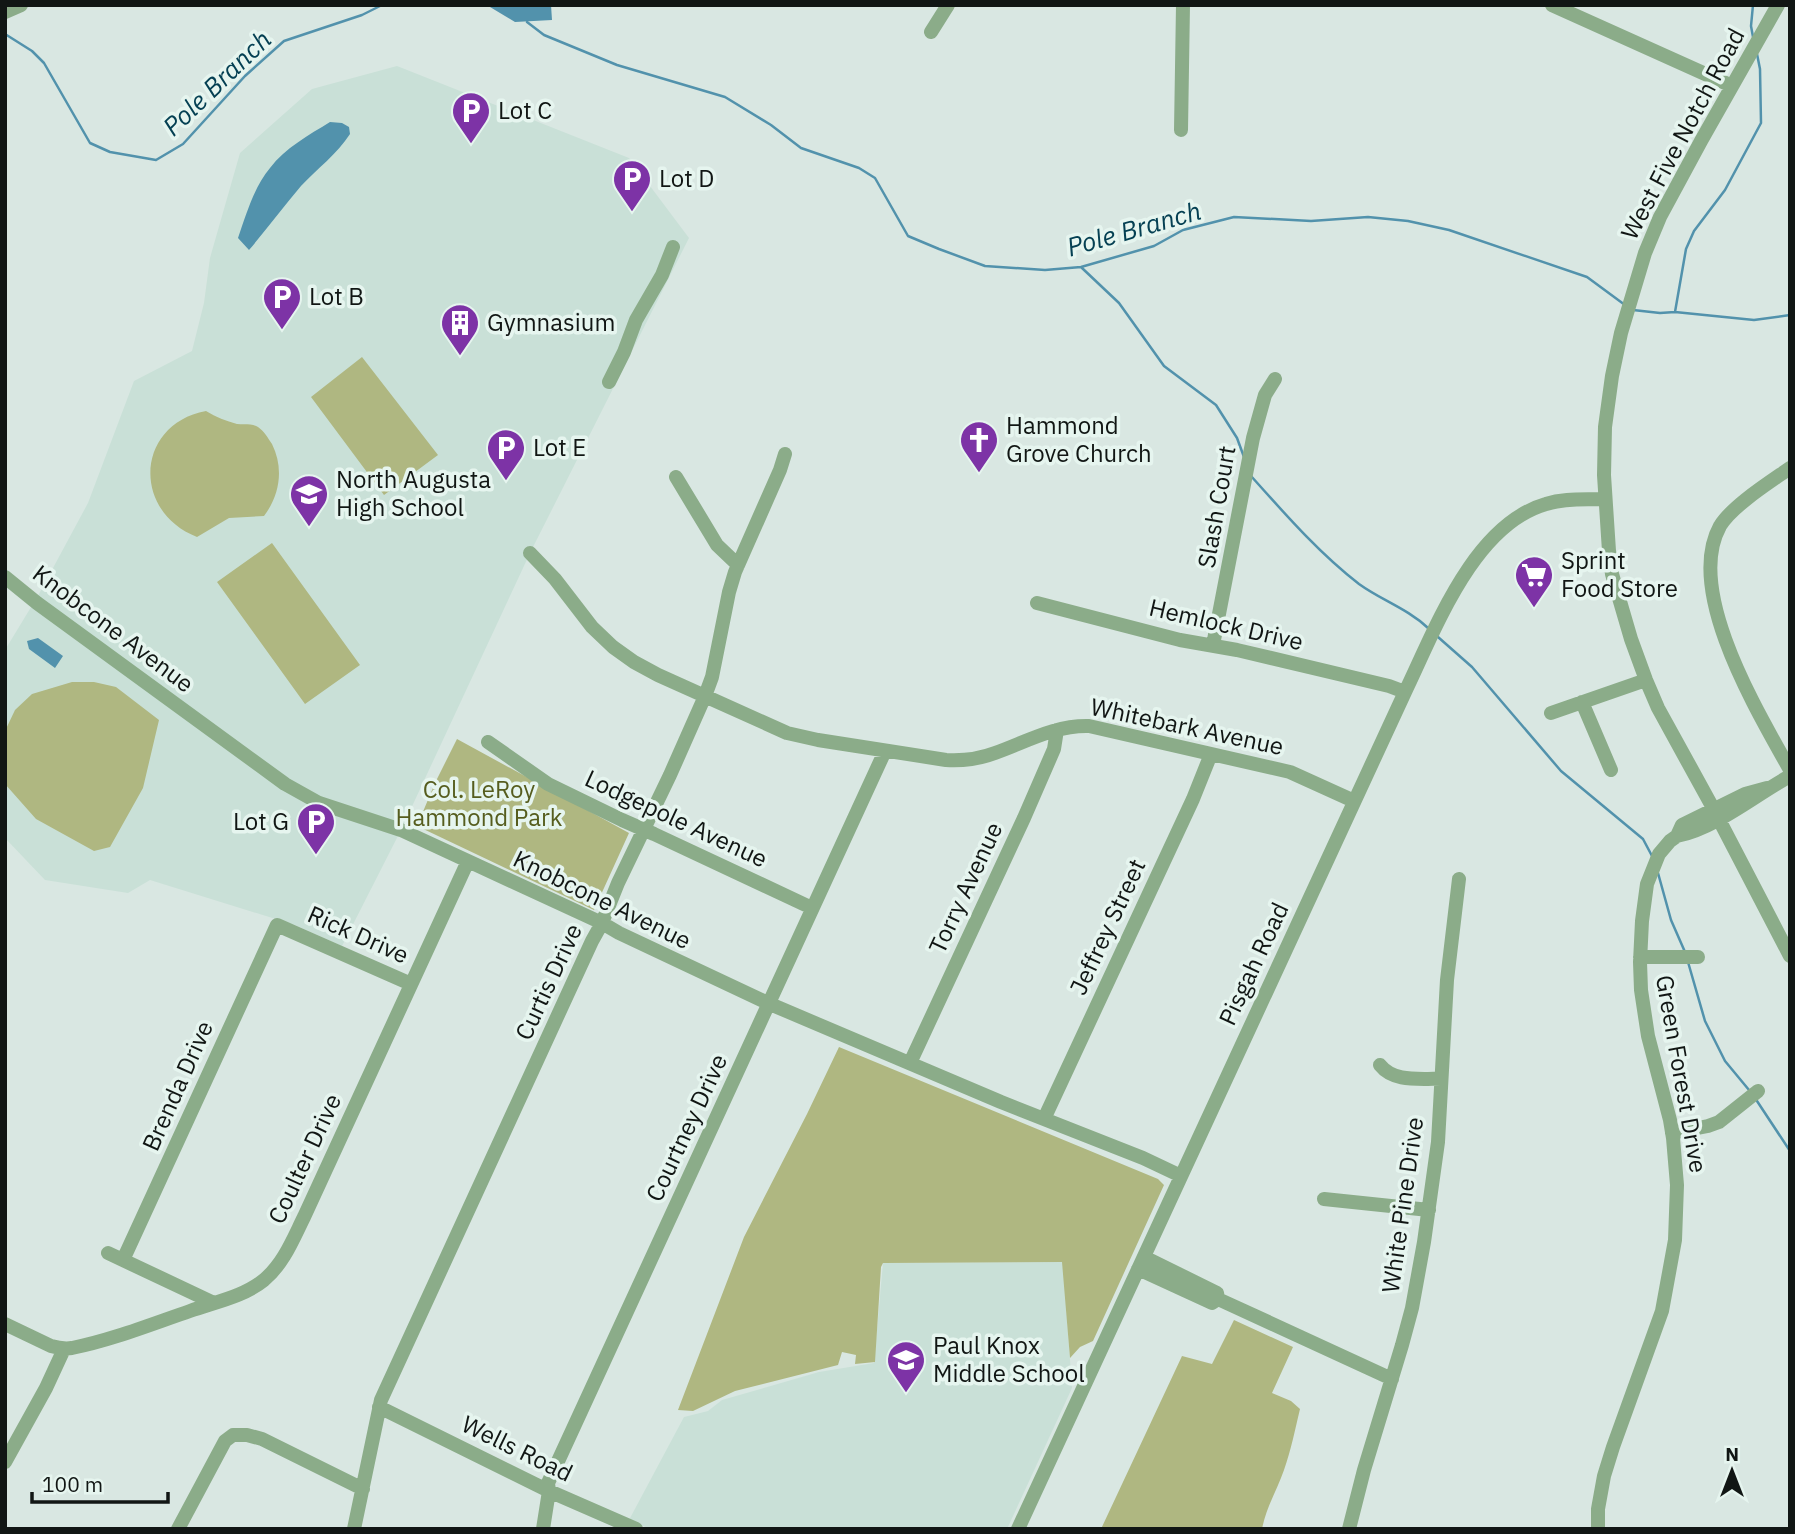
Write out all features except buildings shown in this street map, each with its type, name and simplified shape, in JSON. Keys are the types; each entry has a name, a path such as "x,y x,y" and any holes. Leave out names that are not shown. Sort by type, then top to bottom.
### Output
{"street":[{"path":"5,12 21,5"},
{"path":"931,32 948,5"},
{"path":"1181,130 1183,5"},
{"path":"1552,5 1731,86"},
{"name":"West Five Notch Road","path":"1778,5 1660,217 1641,264 1621,332 1612,376 1605,427 1604,499 1612,574 1646,680 1658,708 1790,956"},
{"path":"609,382 636,320 662,275 673,247"},
{"name":"Slash Court","path":"1213,645 1253,438 1265,395 1275,379"},
{"name":"Curtis Drive","path":"354,1529 381,1400 705,696 712,677 729,592 785,454"},
{"path":"1790,468 1726,518 1715,537 1709,568 1717,611 1735,664 1790,770"},
{"path":"677,477 717,545 738,565"},
{"name":"Pisgah Road","path":"1018,1529 1354,801 1460,581 1495,536 1520,515 1545,504 1604,499"},
{"name":"Whitebark Avenue","path":"530,553 555,579 592,627 634,662 787,733 946,761 962,761 995,753 1057,730 1089,726 1290,772 1354,801"},
{"name":"Knobcone Avenue","path":"5,578 285,784 319,803 401,830 770,1004 1181,1176"},
{"name":"Hemlock Drive","path":"1037,603 1180,640 1213,645 1405,692"},
{"path":"1551,713 1646,680"},
{"path":"1582,702 1611,770"},
{"name":"Torry Avenue","path":"910,1063 1024,818 1054,749 1057,730"},
{"name":"Lodgepole Avenue","path":"488,742 548,784 812,908"},
{"name":"Courtney Drive","path":"543,1529 548,1483 885,751"},
{"name":"Jeffrey Street","path":"1044,1119 1193,799 1211,754"},
{"name":"Green Forest Drive","path":"1598,1529 1599,1501 1604,1476 1662,1311 1675,1240 1676,1161 1672,1133 1647,1036 1641,990 1642,921 1647,884 1659,854 1677,836 1682,825 1716,813 1745,794 1767,788 1790,776"},
{"name":"Coulter Drive","path":"64,1349 134,1330 240,1294 263,1281 279,1264 304,1217 468,861"},
{"name":"White Pine Drive","path":"1349,1529 1412,1308 1429,1210 1437,1151 1447,980 1459,879"},
{"name":"Brenda Drive","path":"123,1260 277,925 287,928"},
{"name":"Rick Drive","path":"287,928 411,984"},
{"path":"1640,957 1698,957"},
{"path":"1380,1065 1386,1073 1396,1077 1441,1079"},
{"path":"1672,1133 1719,1122 1758,1091"},
{"path":"1324,1199 1429,1210"},
{"path":"108,1253 214,1303"},
{"path":"1141,1263 1212,1303 1218,1299 1392,1379"},
{"path":"5,1324 51,1346 64,1349 5,1462"},
{"name":"Wells Road","path":"379,1407 549,1491 636,1529"},
{"path":"178,1529 225,1441 233,1435 262,1439 363,1489"}],"shaded area":[{"name":"North Augusta High School","path":"397,66 629,158 689,238 530,553 401,830 342,946 295,925 150,880 128,893 45,880 5,838 5,650 88,503 134,381 192,351 204,303 210,258 240,153 312,89"},
{"name":"Paul Knox Middle School","path":"1063,1262 1072,1388 1007,1529 650,1529 629,1520 684,1417 708,1411 722,1400 819,1372 874,1363 883,1263"}],"green space":[{"path":"362,357 438,455 384,495 311,397"},
{"path":"206,411 229,422 253,425 262,430 276,453 279,472 274,499 264,516 229,518 197,537 176,525 161,508 152,489 150,469 155,450 166,433 183,419"},
{"path":"272,543 360,665 305,704 217,582"},
{"path":"72,682 94,682 116,687 159,720 143,788 110,847 94,851 36,819 5,784 5,731 15,710 32,694"},
{"name":"Col. LeRoy Hammond Park","path":"457,739 629,833 594,910 417,826"},
{"path":"839,1047 1158,1179 1164,1185 1093,1341 1080,1347 1070,1358 1062,1262 883,1263 875,1362 855,1364 856,1355 842,1352 838,1365 735,1391 693,1411 678,1410 744,1237"},
{"path":"1234,1320 1293,1347 1272,1393 1291,1401 1300,1409 1293,1440 1262,1529 1101,1529 1182,1356 1212,1364"}],"water":[{"path":"483,5 551,5 552,20 515,22"},
{"path":"330,122 349,127 350,134 301,186 249,250 238,238 264,176 290,148"},
{"path":"38,638 63,656 55,668 29,649 27,641"}],"waterway":[{"name":"Pole Branch","path":"5,34 32,51 44,63 90,143 110,152 156,160 183,144 245,76 284,41 362,15 382,5"},
{"path":"1753,5 1753,37"},
{"name":"Pole Branch","path":"527,22 544,35 617,65 725,97 771,125 801,148 859,168 875,178 908,236 985,266 1045,270 1081,267 1154,246 1183,230 1234,217 1311,221 1368,217 1408,221 1449,230 1587,277 1625,305"},
{"path":"1675,312 1686,249 1694,231 1725,190 1761,123 1760,69 1757,54"},
{"path":"1082,268 1119,303 1164,366 1216,405 1237,438 1244,457"},
{"name":"Pole Branch","path":"1633,310 1754,320 1790,315"},
{"path":"1251,476 1303,533 1344,572 1367,590 1412,615 1428,628"},
{"path":"1438,637 1472,667 1561,771 1643,839 1652,856"},
{"path":"1658,873 1671,920 1685,952"},
{"path":"1688,962 1705,1021 1725,1061 1749,1090"},
{"path":"1755,1098 1790,1151"}],"place":[{"name":"Lot C","path":"471,145"},
{"name":"Lot D","path":"632,213"},
{"name":"Lot B","path":"282,331"},
{"name":"Gymnasium","path":"460,357"},
{"name":"Hammond Grove Church","path":"979,474"},
{"name":"Lot E","path":"506,482"},
{"name":"North Augusta High School","path":"309,528"},
{"name":"Sprint Food Store","path":"1534,609"},
{"name":"Lot G","path":"316,856"},
{"name":"Paul Knox Middle School","path":"906,1394"}]}
